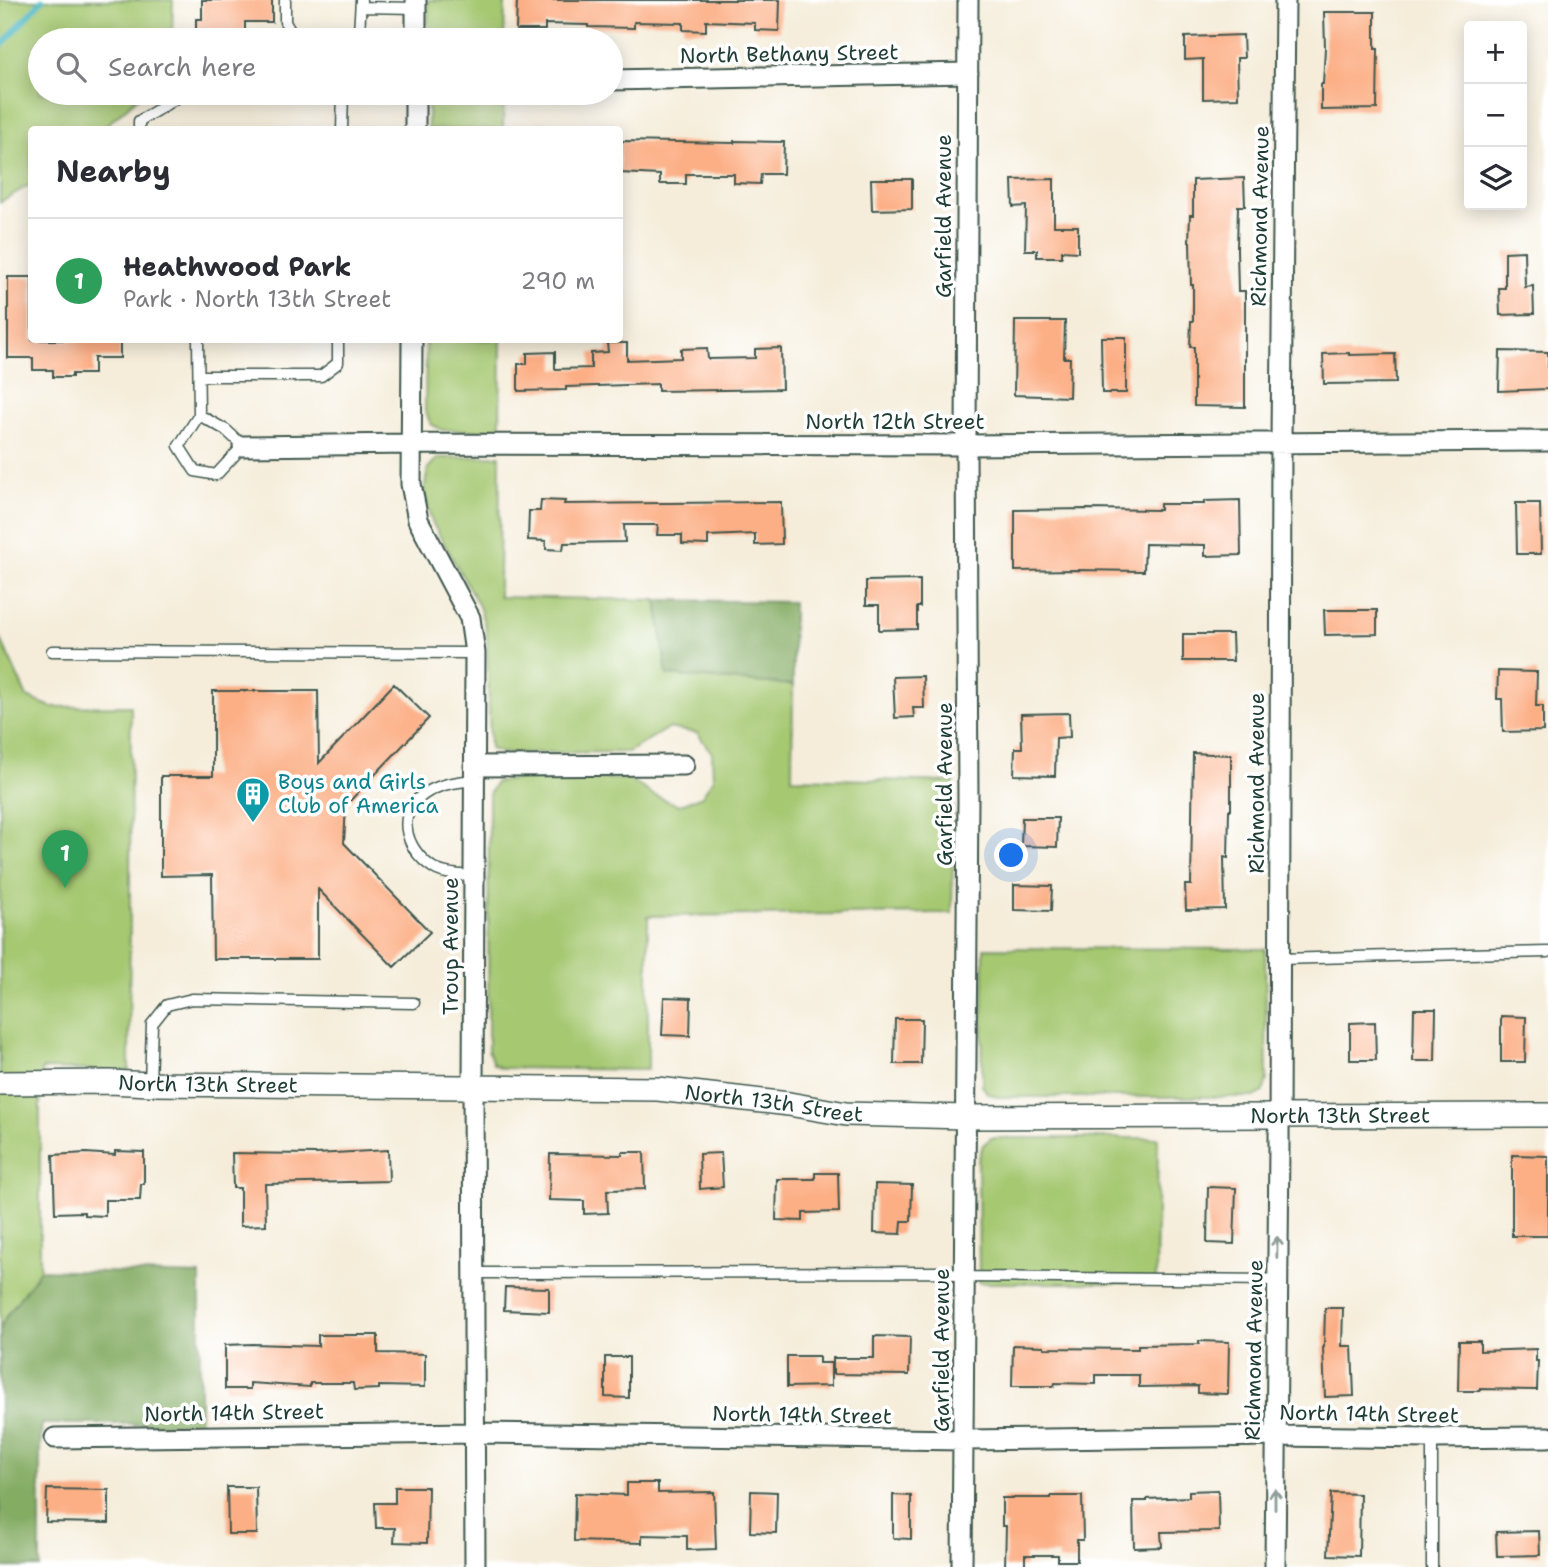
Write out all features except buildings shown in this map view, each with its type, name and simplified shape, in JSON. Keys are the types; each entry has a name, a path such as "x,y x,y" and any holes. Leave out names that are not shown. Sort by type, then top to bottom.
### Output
{"street":[{"name":"Garfield Avenue","path":"962,1567 968,785 968,0"},
{"name":"Richmond Avenue","path":"1275,1567 1285,0"},
{"path":"416,4 416,28"},
{"name":"North Bethany Street","path":"623,80 968,74"},
{"path":"415,105 415,126"},
{"name":"Troup Avenue","path":"412,343 411,484 418,520 470,618 475,653 475,1567"},
{"name":"North 12th Street","path":"243,446 1548,441"},
{"path":"474,773 684,765"},
{"name":"North 13th Street","path":"0,1083 658,1089 789,1104 846,1115 1548,1115"},
{"name":"North 14th Street","path":"55,1438 475,1433 964,1440 1276,1436 1548,1437"}],"lane":[{"path":"285,0 285,22 289,28"},
{"path":"359,28 361,4 416,4"},
{"path":"139,126 139,121 165,105"},
{"path":"342,105 342,126"},
{"path":"198,343 199,415 179,446 195,471 216,475 243,446 226,430 199,415"},
{"path":"198,376 321,376 338,363 338,343"},
{"path":"52,651 475,653"},
{"path":"474,773 420,796 410,810 406,828 411,845 423,861 440,871 474,876"},
{"path":"1279,959 1548,952"},
{"path":"150,1084 152,1024 167,1005 192,999 414,1003"},
{"path":"474,1273 942,1272 965,1278 1277,1280"},
{"path":"1432,1438 1432,1567"}],"green space":[{"path":"0,0 173,0 172,28 28,28 28,105 129,105 105,126 28,126 28,186 0,202"},
{"path":"428,0 505,0 504,28 428,28"},
{"path":"504,105 503,126 428,126 428,106"},
{"path":"426,343 501,343 500,431 442,430 431,424 425,411"},
{"path":"500,456 499,597 657,600 667,675 793,685 792,778 954,782 952,913 648,916 648,1070 502,1068 493,1064 488,1050 489,794 496,782 518,779 628,779 655,796 679,805 702,796 713,779 712,753 697,733 668,728 628,752 502,753 490,749 487,633 479,606 432,522 424,492 428,468 438,458"},
{"path":"657,600 793,602 793,685 667,675"},
{"path":"0,637 27,697 51,707 131,706 129,1071 42,1069 40,1270 6,1317 0,1330"},
{"path":"984,948 1265,949 1267,1080 1263,1092 1254,1097 997,1097 987,1093 982,1085"},
{"path":"991,1138 1158,1138 1156,1283 979,1283 978,1160 983,1145"},
{"path":"40,1270 200,1275 200,1424 42,1424 40,1567 0,1567 0,1330 6,1317"}],"waterway":[{"path":"0,47 42,0"}],"place":[{"name":"Boys and Girls Club of America","path":"253,824"},
{"name":"Heathwood Park","path":"65,888"}]}
